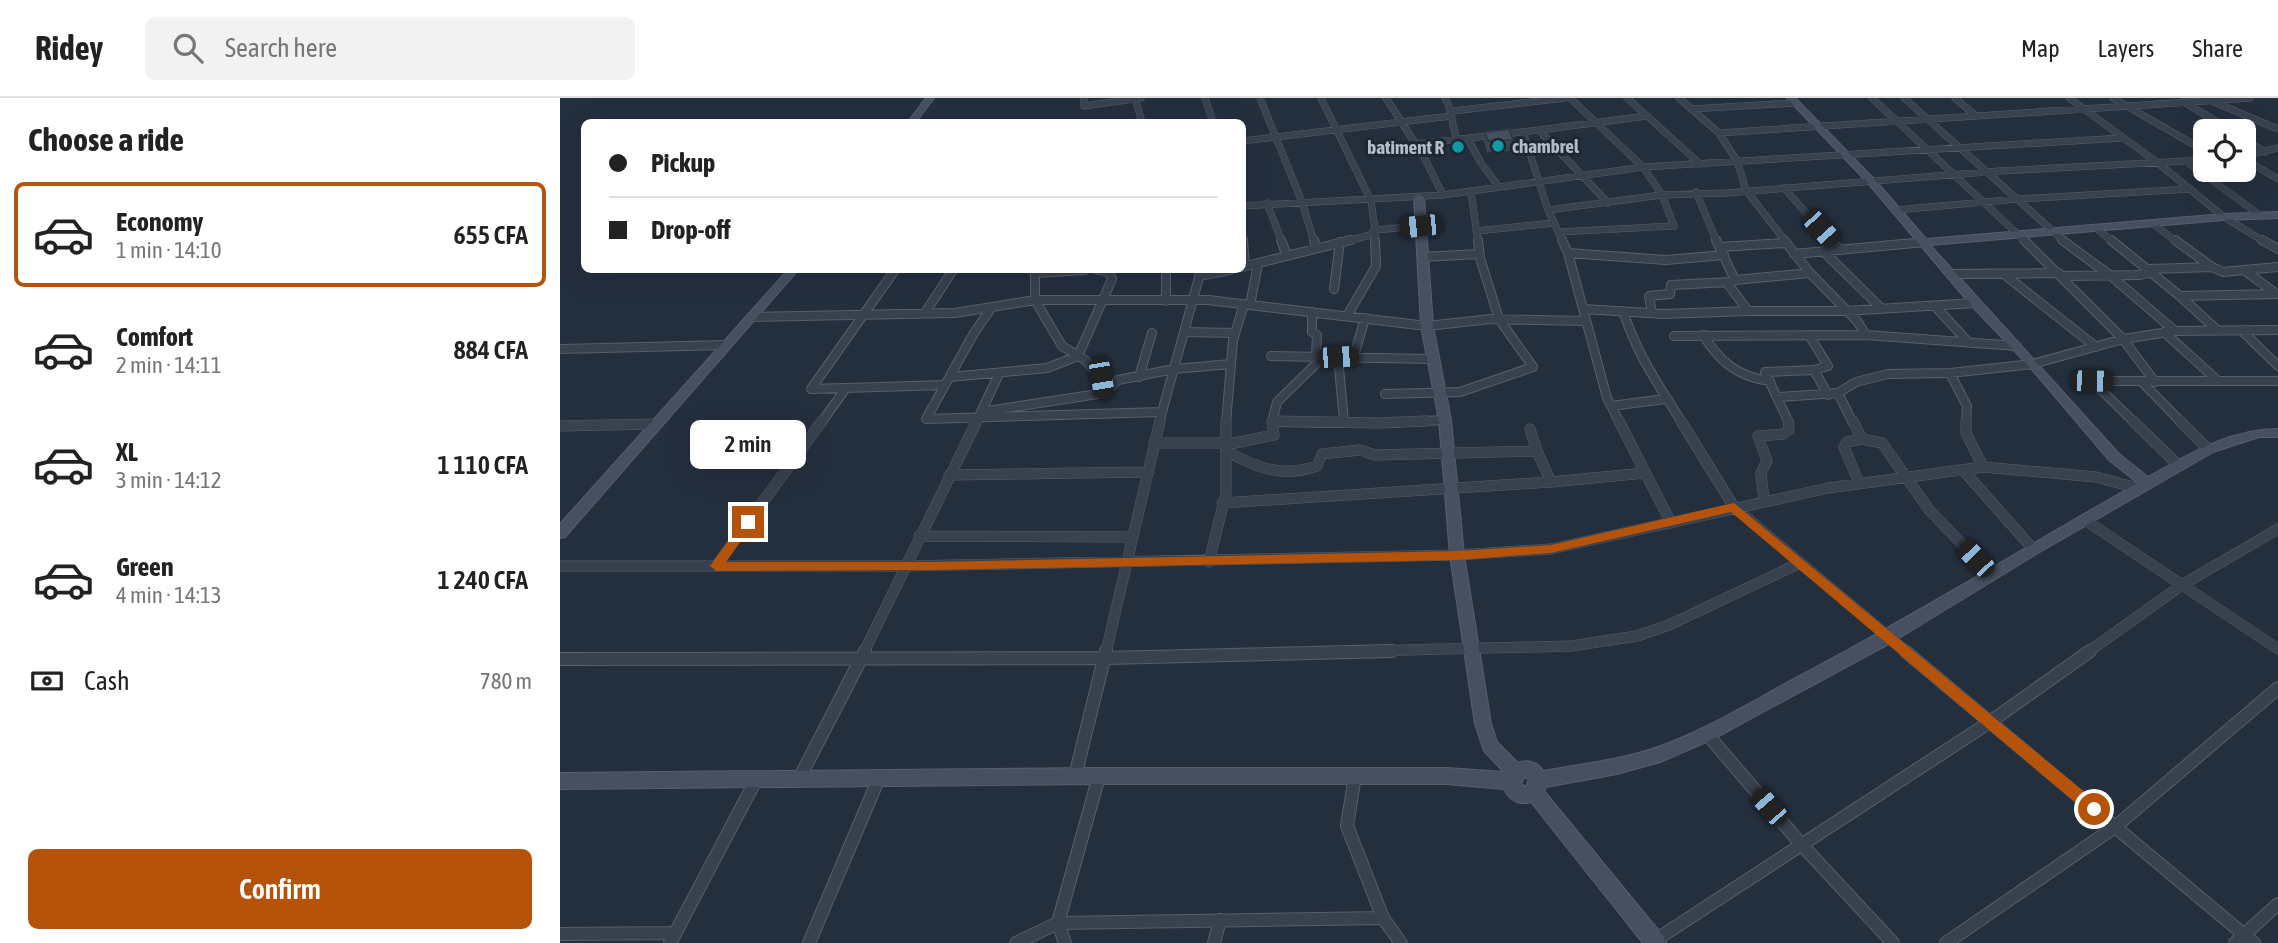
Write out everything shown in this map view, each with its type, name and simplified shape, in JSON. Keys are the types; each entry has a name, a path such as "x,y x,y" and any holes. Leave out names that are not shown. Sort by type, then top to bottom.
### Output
{"street":[{"path":"914,119 930,98"},
{"path":"1084,98 1084,106 1141,98"},
{"path":"1135,98 1140,119"},
{"path":"1205,98 1212,119"},
{"path":"1260,98 1302,202 1315,248"},
{"path":"1321,98 1371,201 1375,230 1376,267 1347,316"},
{"path":"1386,98 1416,144 1443,195"},
{"path":"1445,98 1452,114 1453,133 1458,140"},
{"path":"1246,141 1568,98 1643,167 1662,195 1674,226 1558,232"},
{"path":"1627,98 1699,164"},
{"path":"1679,98 1719,133 1737,161 1746,190 1794,254 1857,321 1866,335"},
{"path":"1736,98 1742,105"},
{"path":"1872,98 2061,275 2123,339 2155,382"},
{"path":"1904,98 1962,147 2052,232 2111,276 2175,331"},
{"path":"1955,98 1976,116"},
{"path":"2069,98 2158,163 2224,217 2278,249"},
{"path":"2113,98 2193,144"},
{"path":"1719,133 2180,100 2250,98"},
{"path":"2207,99 2278,130"},
{"path":"2180,100 2212,119"},
{"path":"1692,109 1793,101 1871,181 1975,303 2142,485"},
{"path":"1416,144 1647,116"},
{"path":"1539,131 1608,203"},
{"path":"1523,132 1548,210 1569,253 1611,406 1671,523"},
{"path":"1246,206 1371,201 1443,195 1643,167 2122,138"},
{"path":"1468,139 1481,163 1499,187"},
{"path":"2256,146 2265,152"},
{"path":"2256,154 2278,148"},
{"path":"1548,210 1696,192 2193,161"},
{"path":"2187,162 2261,216"},
{"path":"2256,165 2278,179"},
{"path":"1784,188 1840,250"},
{"path":"1896,210 2017,199 2190,189"},
{"path":"1385,394 1460,392 1533,367 1499,320 1479,254 1471,192"},
{"path":"1696,192 1732,281 1748,311"},
{"path":"1419,197 1427,326 1445,420 1457,555 1483,724 1490,746 1513,776"},
{"path":"1267,203 1287,256"},
{"path":"1794,254 2224,217 2278,215"},
{"path":"1476,231 1554,223"},
{"path":"2152,223 2212,267 2223,272 2278,267"},
{"path":"1246,267 1370,235 1375,230 1420,226"},
{"path":"2096,228 2150,269 2217,330"},
{"path":"1334,289 1340,242"},
{"path":"1569,253 1666,260 1786,243"},
{"path":"1823,251 1882,309"},
{"path":"1422,257 1479,254"},
{"path":"1209,562 1226,493 1226,398 1235,333 1247,305 1258,264"},
{"path":"2150,269 2212,267"},
{"path":"1951,274 2111,276 2148,274 2150,269"},
{"path":"2244,270 2277,294"},
{"path":"560,533 790,273"},
{"path":"893,273 811,389 947,381 1047,369 1078,356 1105,300 1112,279 1109,273"},
{"path":"925,313 951,273"},
{"path":"1035,273 1035,300 1062,346 1078,356 1101,378 1104,393"},
{"path":"1166,273 1166,301"},
{"path":"1075,776 1128,563 1131,537 1154,443 1200,273"},
{"path":"1652,313 1649,296 1670,295 1671,285 1810,273"},
{"path":"2005,275 2096,347"},
{"path":"2180,296 2277,294"},
{"path":"751,317 955,313 1035,300 1105,300 1247,305 1427,326 1499,320 1586,321"},
{"path":"1584,309 1652,313 1846,311 1975,303"},
{"path":"1934,305 1969,343"},
{"path":"992,307 926,419 980,415 1163,412"},
{"path":"1623,311 1634,345 1665,400 1679,417 1734,507 2115,827 2244,940 2278,904"},
{"path":"1154,443 1226,446 1274,435 1272,422 1277,402 1319,356 1317,335 1312,332 1312,312"},
{"path":"1354,356 1365,318"},
{"path":"2241,330 2278,366"},
{"path":"1779,397 1838,393 1856,382 1888,374 1950,373 2033,364 2123,339 2164,332 2278,330"},
{"path":"1184,332 1235,333"},
{"path":"2164,332 2217,380"},
{"path":"1139,377 1152,333"},
{"path":"1703,335 1715,356 1745,377 1770,381"},
{"path":"1764,501 1761,473 1767,461 1758,436 1783,434 1789,430 1779,397 1765,372 1814,370 1828,366 1809,335"},
{"path":"1674,337 1866,335 2017,346"},
{"path":"560,349 726,345"},
{"path":"1271,356 1433,359"},
{"path":"1338,357 1344,421"},
{"path":"980,415 1104,393 1118,380 1174,369 1231,364"},
{"path":"1814,370 1828,395"},
{"path":"1950,373 1967,407 1966,433 1983,467"},
{"path":"799,779 861,659 999,374"},
{"path":"2178,465 2092,381 2278,381"},
{"path":"2142,382 2208,449"},
{"path":"716,566 846,388"},
{"path":"1838,393 1862,439"},
{"path":"1611,406 1665,400"},
{"path":"1272,422 1378,423 1445,420"},
{"path":"560,426 657,424"},
{"path":"1530,429 1551,482"},
{"path":"1536,786 1660,754 1707,734 1888,637 2033,549 2208,449 2258,433 2278,433"},
{"path":"1859,484 1844,447 1847,442 1862,439 1882,443 1930,512 1992,575"},
{"path":"1226,446 1270,473 1310,469 1317,466 1322,454 1360,450 1375,455 1537,451"},
{"path":"560,566 904,566 1457,555 1551,549 1764,501 1906,476 1983,467 2096,477 2142,485"},
{"path":"1963,470 2033,549"},
{"path":"949,475 1147,472"},
{"path":"1222,503 1551,482 1645,472"},
{"path":"2085,520 2278,649"},
{"path":"560,781 1075,776 1513,776 1532,771 1536,786 1655,942 1990,722 2182,585 2278,529"},
{"path":"919,536 1131,537"},
{"path":"560,659 1105,658 1572,646 1637,636 1670,625 1800,563"},
{"path":"1946,943 2115,827 2278,688"},
{"path":"1707,734 1801,844 1893,943"},
{"path":"1065,943 1058,922 1099,776"},
{"path":"1355,776 1347,826 1383,918 1401,943"},
{"path":"809,943 878,778"},
{"path":"560,934 673,938 756,779"},
{"path":"1016,943 1058,922 1383,918"},
{"path":"1214,943 1220,920"}],"building":[{"path":"1509,129 1513,140 1488,141 1485,132"}],"place":[{"name":"chambrel","path":"1498,146"},
{"name":"batiment R","path":"1458,147"}],"route":[{"path":"748,522 716,566 1209,562 1457,555 1551,549 1734,507 2094,809"}]}
